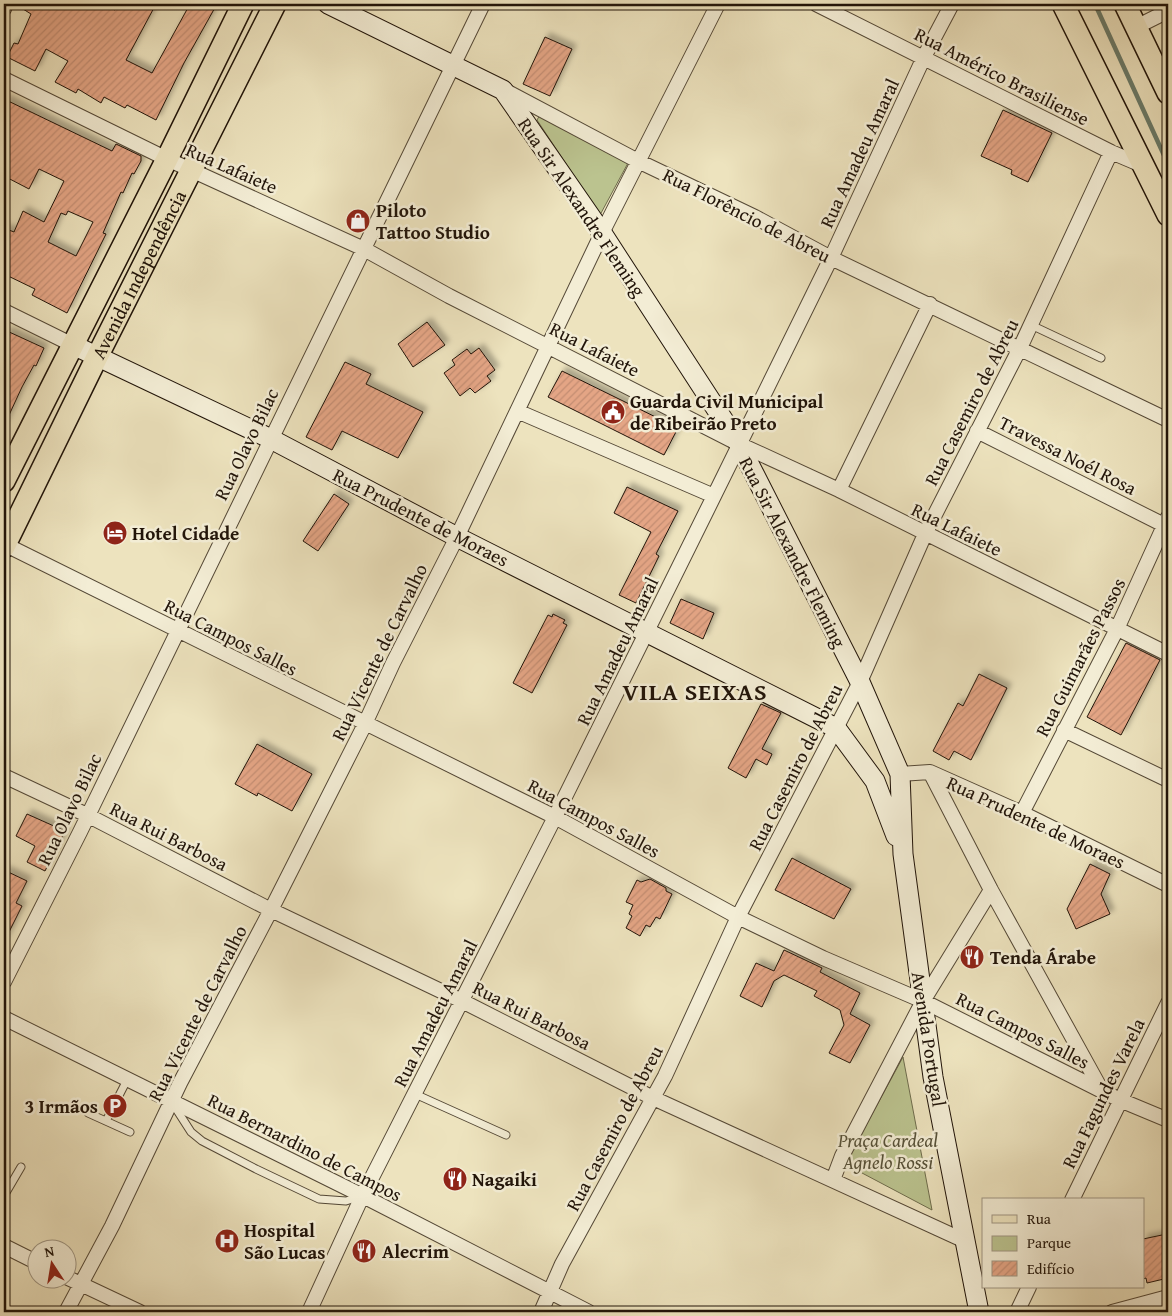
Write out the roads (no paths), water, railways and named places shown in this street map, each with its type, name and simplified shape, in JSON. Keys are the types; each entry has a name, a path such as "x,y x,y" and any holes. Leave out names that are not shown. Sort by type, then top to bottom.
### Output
{"main road":[{"name":"Avenida Independência","path":"4,481 167,160 243,4"},
{"name":"Avenida Independência","path":"4,545 96,357 192,171 275,4"},
{"name":"Rua Florêncio de Abreu","path":"328,4 503,90"},
{"path":"1063,4 1168,215"},
{"path":"1125,4 1168,93"},
{"name":"Rua Sir Alexandre Fleming","path":"503,90 602,233 739,444 860,682 900,774"},
{"name":"Rua Prudente de Moraes","path":"73,345 269,438 457,537 836,728"},
{"name":"Avenida Portugal","path":"836,728 875,781 903,854"},
{"path":"875,781 900,774"},
{"name":"Avenida Portugal","path":"900,774 903,854 933,1077 979,1312"}],"street":[{"path":"4,9 6,4"},
{"name":"Rua Olavo Bilac","path":"4,982 483,4"},
{"name":"Rua Vicente de Carvalho","path":"66,1312 112,1226 172,1101 365,724 393,663 457,537 549,347 602,233 718,4"},
{"name":"Rua Américo Brasiliense","path":"816,4 1111,152 1144,166"},
{"name":"Rua Amadeu Amaral","path":"309,1312 363,1196 555,817 831,258 924,57 952,4"},
{"path":"1136,26 1168,11"},
{"name":"Rua Lafaiete","path":"4,79 167,160 364,249 549,347 739,444 839,490 1168,654"},
{"name":"Rua Florêncio de Abreu","path":"503,90 638,160 755,216 831,258 1168,420"},
{"name":"Rua Casemiro de Abreu","path":"542,1312 562,1264 654,1098 738,917 860,682 925,534 1020,348 1111,152"},
{"path":"839,490 930,304"},
{"name":"Rua Prudente de Moraes","path":"4,311 73,345"},
{"path":"517,411 714,496"},
{"name":"Travessa Noél Rosa","path":"977,431 1167,523"},
{"name":"Rua Guimarães Passos","path":"1022,813 1117,629 1167,523"},
{"name":"Rua Campos Salles","path":"4,545 555,817 738,917 822,958 923,1001 1120,1100 1168,1120"},
{"path":"1064,730 1168,780"},
{"path":"930,772 991,890 1102,1091"},
{"name":"Rua Prudente de Moraes","path":"900,774 930,772 1022,813 1168,885"},
{"name":"Rua Rui Barbosa","path":"4,776 87,815 271,910 462,1001 654,1098 965,1241"},
{"path":"833,1180 842,1156 923,1001 991,890"},
{"name":"Rua Fagundes Varela","path":"1073,1198 1168,1005"},
{"name":"Rua Bernardino de Campos","path":"4,1018 363,1196 589,1312"},
{"path":"4,1246 28,1258"},
{"path":"78,1283 140,1312"},
{"path":"1017,1312 1029,1288"},
{"path":"1112,1312 1168,1297"}],"lane":[{"path":"1031,325 1101,358"},
{"path":"106,1121 127,1080"},
{"path":"414,1094 506,1135"},
{"path":"172,1101 191,1132 202,1141 256,1170 319,1199 346,1200 363,1196"},
{"path":"88,1113 130,1132"},
{"path":"4,1196 20,1167"}],"waterway":[{"path":"1095,4 1168,164"}],"place":[{"name":"Piloto Tattoo Studio","path":"358,221"},
{"name":"Guarda Civil Municipal de Ribeirão Preto","path":"613,412"},
{"name":"Hotel Cidade","path":"115,533"},
{"name":"Tenda Árabe","path":"972,957"},
{"name":"3 Irmãos","path":"115,1106"},
{"name":"Nagaiki","path":"455,1179"},
{"name":"Hospital São Lucas","path":"227,1241"},
{"name":"Alecrim","path":"364,1251"}],"district":[{"name":"VILA SEIXAS","path":"695,692"}],"park label":[{"name":"Praça Cardeal Agnelo Rossi","path":"888,1151"}]}
